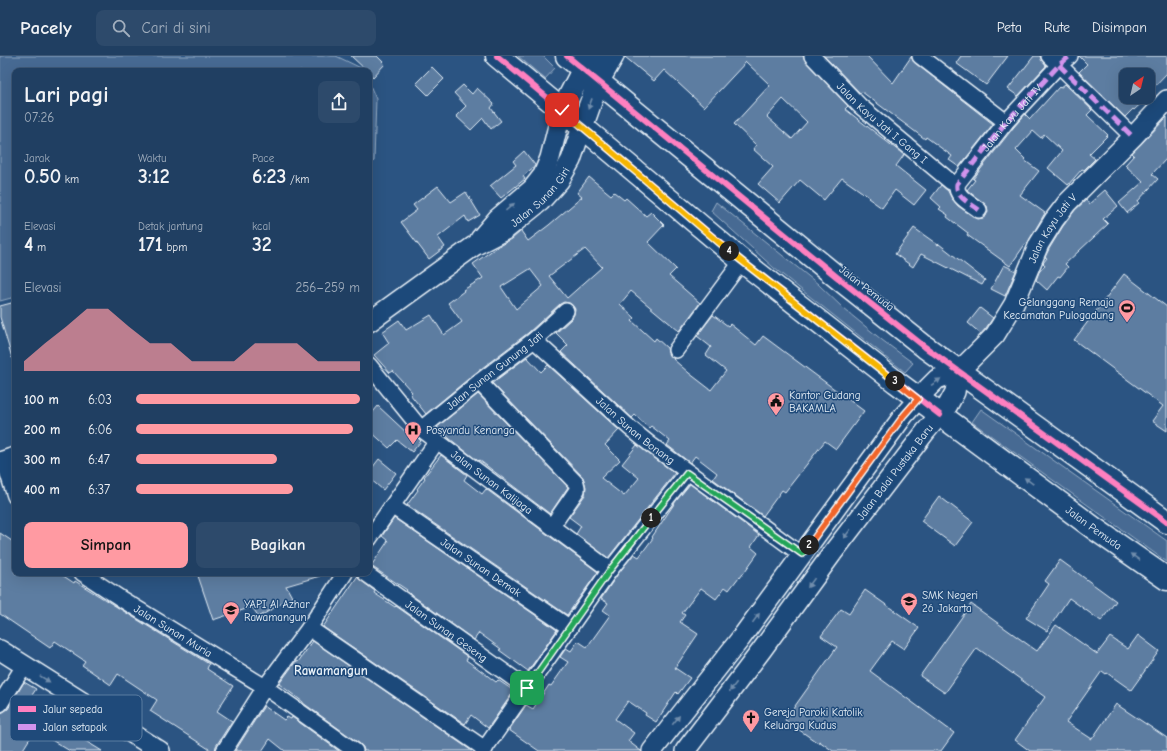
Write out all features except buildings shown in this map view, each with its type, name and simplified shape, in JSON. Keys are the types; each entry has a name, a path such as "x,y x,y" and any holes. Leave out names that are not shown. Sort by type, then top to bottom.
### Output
{"main road":[{"name":"Jalan Pemuda","path":"497,56 742,262 918,399 1095,529 1167,579"},
{"path":"562,110 585,66 613,56"},
{"name":"Jalan Pemuda","path":"585,66 831,272 958,372 1167,522"},
{"path":"582,127 585,66"}],"street":[{"name":"Jalan Kayu Jati I Gang I","path":"812,56 860,106 951,182 957,184"},
{"path":"920,56 1006,122"},
{"name":"Jalan Kayu Jati IV","path":"957,184 1006,122 1059,59"},
{"path":"1059,59 1133,137"},
{"name":"Jalan Kayu Jati V","path":"958,372 995,335 1014,304 1039,244 1067,203 1133,137 1167,100"},
{"name":"Jalan Sunan Giri","path":"474,246 498,218 532,189 543,175 550,158 562,110"},
{"name":"Jalan Sunan Giri","path":"372,320 474,246 505,230 541,201 559,180 571,160 582,127"},
{"path":"957,184 957,192 960,196 979,210"},
{"path":"676,350 742,262"},
{"name":"Jalan Sunan Gunung Jati","path":"421,429 478,382 534,340 566,310"},
{"name":"Jalan Sunan Bonang","path":"534,340 630,428 651,445 687,473 802,554"},
{"name":"Jalan Sunan Kalijaga","path":"372,369 421,429 610,570"},
{"path":"652,751 742,638 904,415 937,379 958,372"},
{"name":"Jalan Balai Pustaka Baru","path":"685,751 834,552 948,404 955,392 958,372"},
{"path":"478,382 576,483 578,487 577,490 552,526"},
{"path":"372,535 437,441"},
{"path":"6,460 12,484"},
{"path":"309,628 484,750 610,570 687,473"},
{"name":"Jalan Sunan Demak","path":"392,506 570,628"},
{"name":"Jalan Sunan Muria","path":"87,576 265,687 355,751"},
{"path":"224,751 265,687 309,628 343,576"},
{"name":"Jalan Sunan Geseng","path":"369,576 527,688"},
{"path":"742,638 761,651"},
{"path":"0,650 70,695"},
{"path":"0,704 24,666"},
{"path":"142,740 160,751"}],"shaded area":[{"path":"0,56 336,56 361,68 12,68 12,298 0,301"},
{"path":"518,56 543,56 555,68 545,79"},
{"path":"372,90 376,99 374,161 372,162"},
{"path":"716,202 818,284 844,309 913,363 905,372 774,268 711,211"},
{"path":"981,409 1167,541 1167,562 972,422"}],"marked path":[{"path":"979,210 958,193 957,184 1006,122 1059,65 1070,56"},
{"path":"1059,65 1133,137"},
{"path":"774,534 802,555"}],"cycle path":[{"path":"497,56 742,261 940,415"},
{"path":"567,56 925,347 1167,522"}],"place":[{"name":"Gelanggang Remaja Kecamatan Pulogadung","path":"1127,323"},
{"name":"Kantor Gudang BAKAMLA","path":"776,416"},
{"name":"Posyandu Kenanga","path":"413,445"},
{"name":"SMK Negeri 26 Jakarta","path":"909,616"},
{"name":"YAPI Al Azhar Rawamangun","path":"231,625"},
{"name":"Gereja Paroki Katolik Keluarga Kudus","path":"751,733"}],"district":[{"name":"Rawamangun","path":"331,670"}],"route":[{"path":"527,688 610,570 687,473 802,554 904,415 918,399 742,262 562,110"}]}
